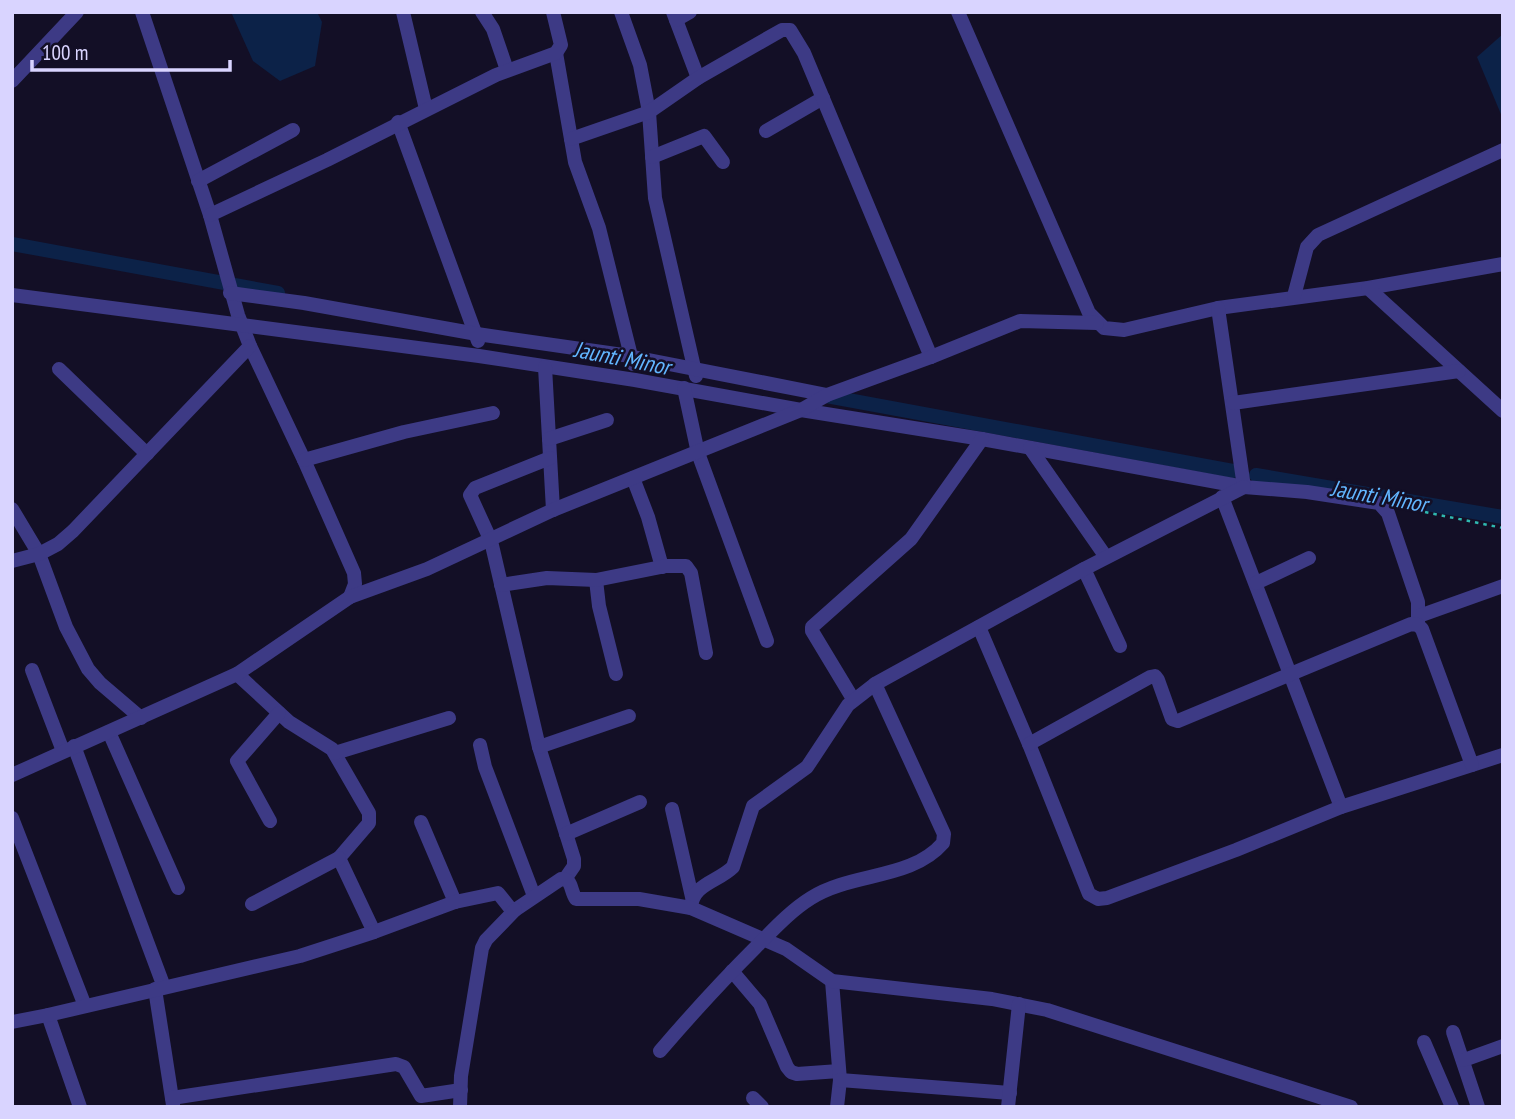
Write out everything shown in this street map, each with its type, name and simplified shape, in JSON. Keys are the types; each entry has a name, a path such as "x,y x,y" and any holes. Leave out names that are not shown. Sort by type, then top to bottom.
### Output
{"street":[{"path":"12,81 77,12"},
{"path":"142,12 209,215 236,309 250,346 354,573 355,584 350,597"},
{"path":"403,12 426,109"},
{"path":"482,12 493,29 508,70"},
{"path":"209,215 508,70 556,53 561,45 553,12"},
{"path":"621,12 640,65 649,112 655,198 693,382 698,453 767,640"},
{"path":"690,12 674,16 698,78"},
{"path":"958,12 1089,313 1104,328 1124,330 1218,308 1368,288 1503,264"},
{"path":"571,139 649,112 698,78 788,28 804,53 931,357"},
{"path":"556,53 576,162 599,228 634,369"},
{"path":"766,131 823,98"},
{"path":"397,122 478,345"},
{"path":"198,181 293,130"},
{"path":"652,157 704,136 723,162"},
{"path":"1294,296 1307,247 1318,235 1503,150"},
{"path":"1368,288 1503,411"},
{"path":"12,295 236,309 478,345 634,369 693,382 815,402 982,439 1244,487 1307,492 1379,503 1388,513 1418,602 1419,620 1472,765"},
{"path":"236,309 304,303 478,345 544,367 634,369 693,382 815,402"},
{"path":"1218,308 1244,487"},
{"path":"12,775 237,674 350,597 427,569 553,510 1020,321 1097,323"},
{"path":"12,561 39,554 58,544 73,531 250,346"},
{"path":"544,367 553,510"},
{"path":"59,369 147,454"},
{"path":"1233,403 1459,372"},
{"path":"304,460 404,432 493,413"},
{"path":"549,439 607,420"},
{"path":"853,699 812,627 911,539 982,439"},
{"path":"1030,448 1106,557"},
{"path":"460,1107 461,1076 482,948 486,940 515,910 561,879 565,879 574,866 539,747 491,541 470,495 471,490 550,458"},
{"path":"633,478 648,517 662,567"},
{"path":"691,902 697,890 733,867 751,810 757,802 807,767 853,699 875,684 1106,557 1244,487"},
{"path":"1222,497 1341,807"},
{"path":"12,509 39,554 66,627 88,669 100,684 141,718"},
{"path":"1256,583 1309,558"},
{"path":"501,586 548,578 596,580 681,564 689,569 706,653"},
{"path":"1084,569 1120,646"},
{"path":"596,580 599,606 616,674"},
{"path":"1029,744 1155,676 1175,722 1503,586"},
{"path":"979,627 1089,894 1098,899 1236,850 1341,807 1503,755"},
{"path":"32,670 68,749 159,988 173,1102 396,1064 404,1067 421,1096 461,1090"},
{"path":"237,674 304,733 332,749 370,818 369,823 339,858 252,904"},
{"path":"660,1051 732,971 790,914 820,893 869,875 912,865 935,853 943,843 944,834 875,684"},
{"path":"270,821 237,761 279,713"},
{"path":"539,747 629,716"},
{"path":"335,753 449,718"},
{"path":"109,732 178,888"},
{"path":"480,745 485,766 534,896"},
{"path":"566,834 640,802"},
{"path":"672,809 691,902"},
{"path":"12,818 85,1006"},
{"path":"421,822 456,902"},
{"path":"339,858 374,932"},
{"path":"565,879 573,894 580,900 691,902 786,948 832,981 1019,1004 1047,1010 1351,1107"},
{"path":"12,1022 300,956 456,902 498,894 515,910"},
{"path":"732,971 760,1004 791,1072 840,1075 1009,1100 1019,1004"},
{"path":"832,981 840,1075 836,1107"},
{"path":"48,1015 80,1107"},
{"path":"1453,1031 1478,1107"},
{"path":"1423,1042 1452,1107"},
{"path":"1464,1060 1503,1046"}],"path":[{"path":"1379,503 1503,528"}],"water":[{"path":"231,12 317,12 322,22 315,66 280,81 253,61"},
{"path":"1503,34 1503,119 1477,57"}],"waterway":[{"name":"Jaunti Minor","path":"12,244 278,293"},
{"name":"Jaunti Minor","path":"821,395 1233,471"},
{"name":"Jaunti Minor","path":"1256,475 1503,517"}]}
